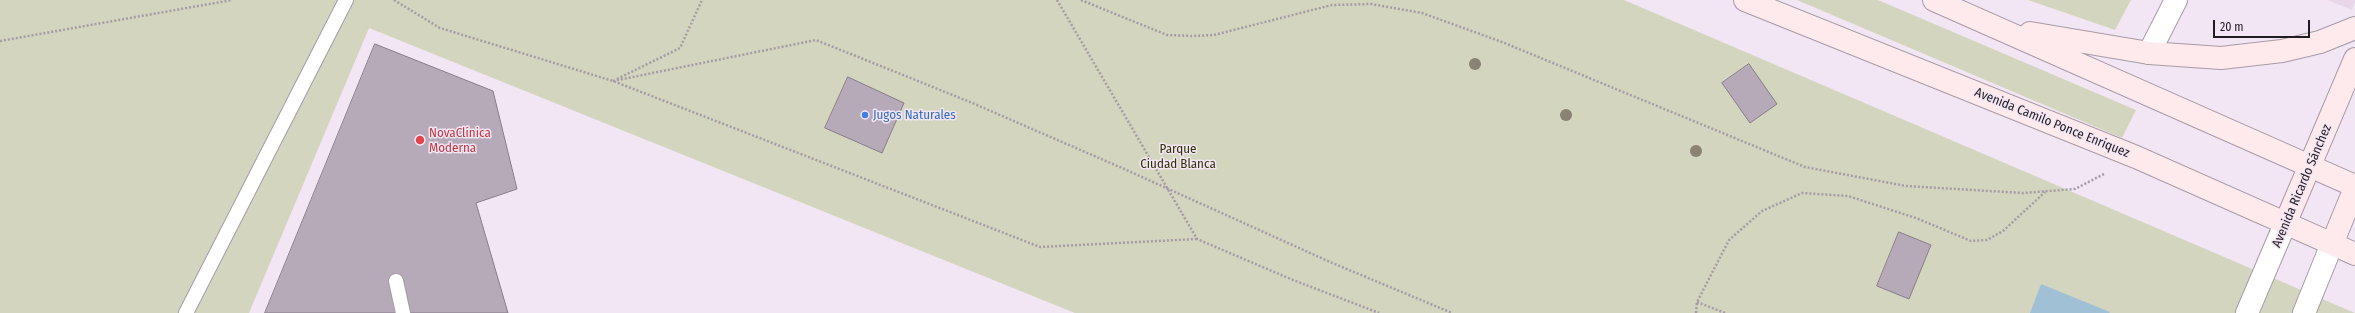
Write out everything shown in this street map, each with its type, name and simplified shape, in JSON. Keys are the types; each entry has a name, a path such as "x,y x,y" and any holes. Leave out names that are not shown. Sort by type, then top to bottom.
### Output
{"main road":[{"name":"Avenida Camilo Ponce Enriquez","path":"1745,0 2136,157 2355,254"},
{"path":"1934,0 2310,165 2355,187 2332,244"},
{"path":"2001,29 2149,53 2221,58 2282,51 2320,42 2355,28"},
{"name":"Avenida Ricardo Sánchez","path":"2285,224 2355,59"}],"street":[{"path":"2149,53 2176,0"},
{"name":"Avenida Ricardo Sánchez","path":"2247,313 2285,224"},
{"path":"2304,313 2332,244"}],"lane":[{"path":"186,313 346,0"},
{"path":"396,281 403,313"}],"path":[{"path":"0,41 232,0"},
{"path":"394,0 440,28 613,81 1040,247 1197,239 1293,280 1379,313"},
{"path":"613,81 680,48 702,0"},
{"path":"1057,0 1197,239"},
{"path":"1081,0 1167,35 1192,36 1214,35 1332,5 1371,4 1422,13 1502,42 1805,168 1906,186 2023,193 2075,189 2136,157"},
{"path":"613,81 816,40 970,102 1168,188 1330,262 1452,313"},
{"path":"1696,313 1697,302 1729,240 1762,211 1802,192 1848,196 1916,218 1971,241 1987,240 2003,231 2046,191"},
{"path":"1697,302 1725,313"}],"shaded area":[{"path":"2327,0 2355,0 2355,2 2352,10"}],"green space":[{"name":"Parque Ciudad Blanca","path":"0,0 1624,0 2355,313 1075,313 369,28 249,313 0,313"},
{"path":"1797,0 1878,0 2136,110 2122,138"},
{"path":"2028,0 2131,0 2115,30"}],"water":[{"path":"2041,284 2110,312 2030,313"}],"building":[{"name":"NovaClínica Moderna","path":"375,44 493,91 517,189 476,203 508,313 265,313"},
{"path":"1749,64 1777,104 1750,123 1722,83"},
{"name":"Jugos Naturales","path":"848,77 904,103 882,153 825,128"},
{"path":"1899,232 1931,245 1909,299 1877,286"}],"place":[{"name":"Jugos Naturales","path":"865,115"},
{"name":"NovaClínica Moderna","path":"420,140"}]}
